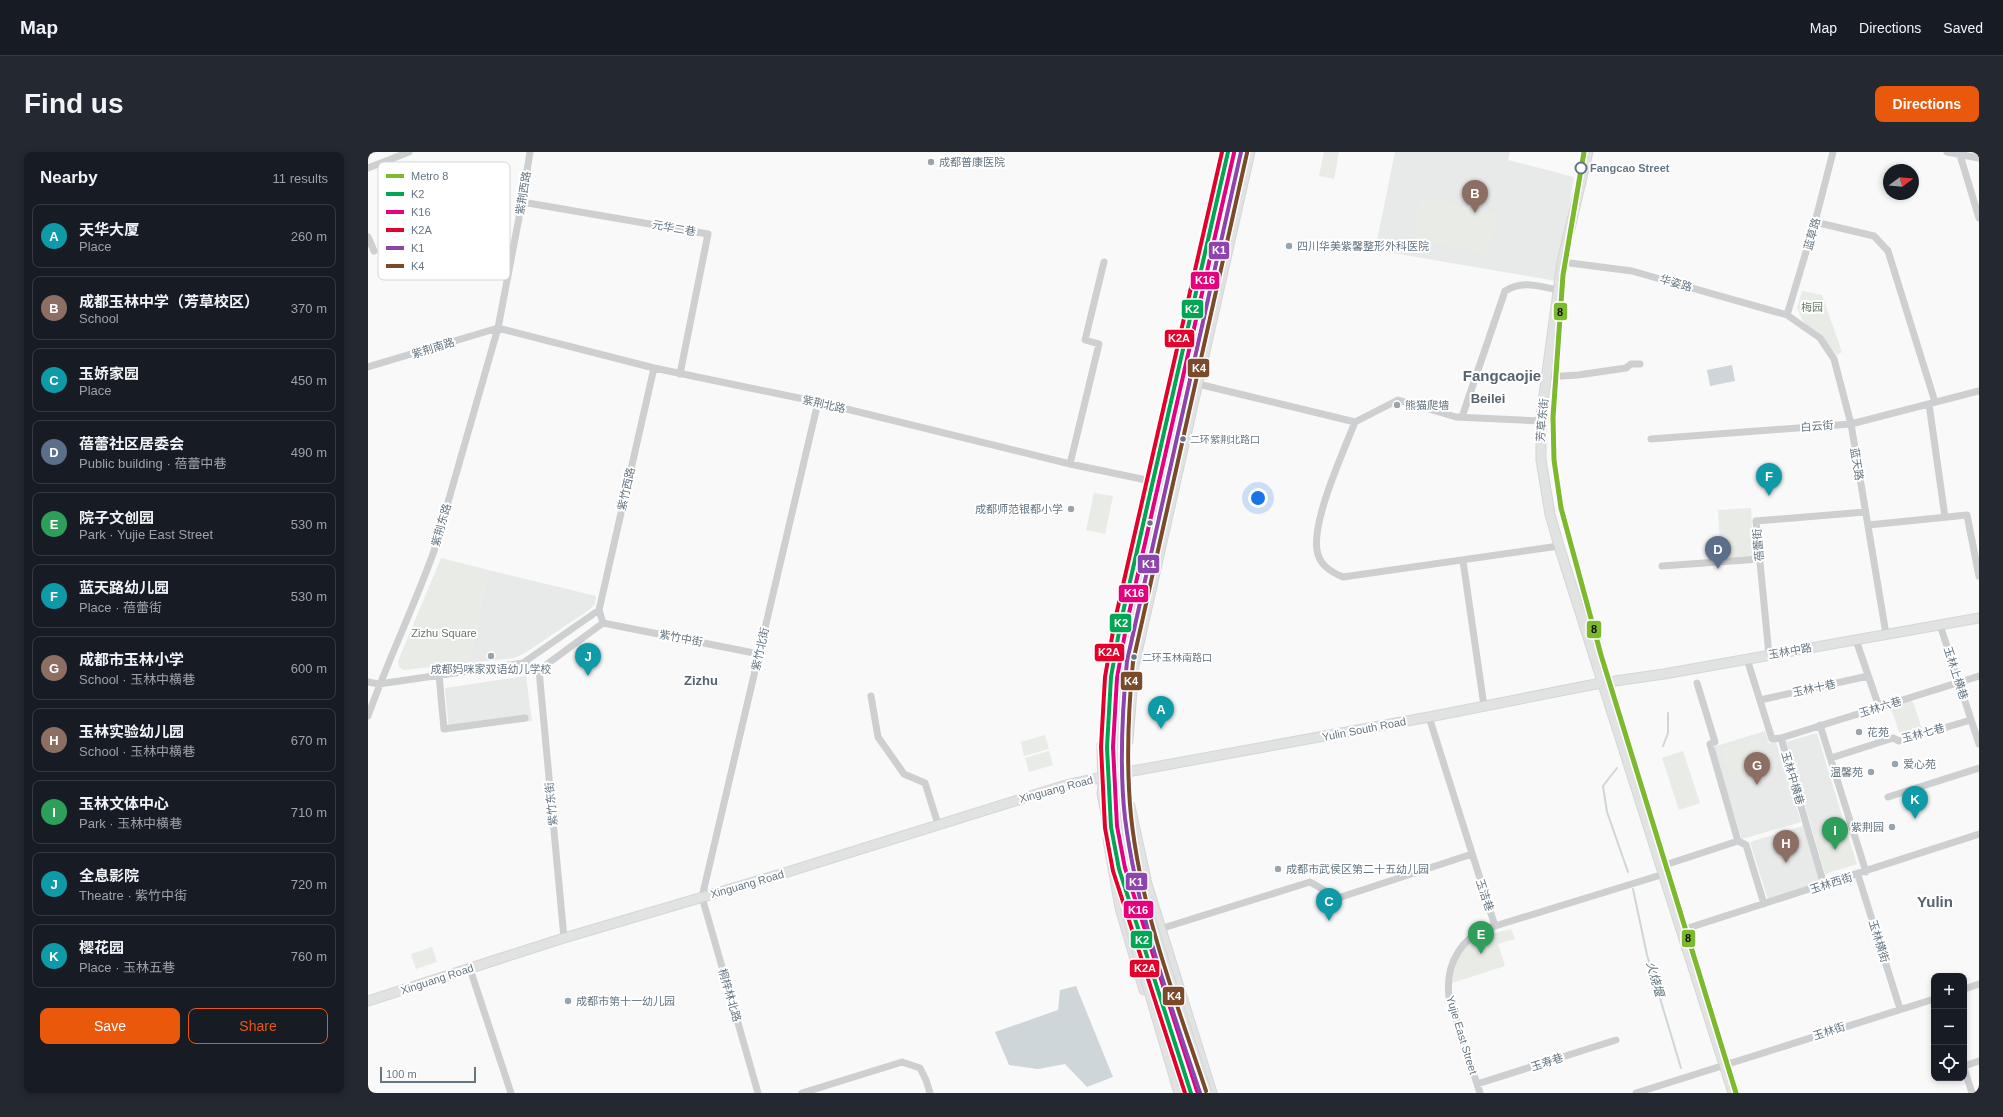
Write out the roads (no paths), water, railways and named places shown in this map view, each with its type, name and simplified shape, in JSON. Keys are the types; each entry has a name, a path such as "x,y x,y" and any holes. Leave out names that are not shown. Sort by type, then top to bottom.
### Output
{"highway":[{"path":"1183,1092 1132,930 1111,827 1107,747 1111,677 1121,621 1229,152"},
{"path":"1200,1093 1154,952 1135,876 1128,839 1122,762 1124,694 1128,661 1241,152"},
{"path":"1103,793 1114,850 1183,1092"},
{"path":"1132,818 1132,843 1138,874 1161,961 1206,1093"},
{"path":"1135,876 1206,1093"}],"main road":[{"path":"1103,793 1103,727 1111,656 1150,481 1229,152"},
{"path":"1212,1093 1160,929 1147,884 1132,818 1127,772 1129,712 1134,666 1250,152"},
{"name":"芳草东街","path":"1588,152 1562,262 1541,421 1541,460 1550,514 1559,546 1601,683 1663,870 1733,1093"},
{"name":"玉林中路","path":"1601,683 1979,618"},
{"name":"Yulin South Road","path":"1127,772 1429,717 1601,683"},
{"name":"Xinguang Road","path":"368,1001 564,938 781,874 1066,785 1102,776 1127,772"}],"street":[{"path":"383,162 409,152"},
{"name":"紫荆西路","path":"510,265 530,152"},
{"name":"蓝草路","path":"1787,315 1815,222 1833,152"},
{"path":"1947,152 1979,158"},
{"path":"1960,154 1979,218"},
{"path":"368,168 378,164"},
{"name":"元华二巷","path":"522,202 708,234 680,374"},
{"path":"1815,222 1874,236 1888,251 1932,403 1945,517"},
{"path":"368,237 374,251"},
{"path":"1070,464 1099,344 1085,340 1104,262"},
{"name":"华姿路","path":"1562,262 1632,271 1787,315"},
{"name":"紫荆西路","path":"498,328 507,280"},
{"path":"1462,417 1505,291 1515,285 1531,284 1558,290"},
{"name":"蓝天路","path":"1787,315 1820,338 1834,359 1851,424 1886,634"},
{"name":"紫荆北路","path":"498,328 654,368 818,402 1070,464 1150,481"},
{"name":"紫荆南路","path":"368,367 498,328"},
{"name":"紫荆东路","path":"368,716 379,684 434,551 498,328"},
{"path":"1546,377 1578,375 1626,368 1631,364 1640,364"},
{"name":"紫竹西路","path":"599,610 654,368"},
{"path":"1198,384 1355,422 1398,400 1456,417 1541,421"},
{"name":"白云街","path":"1651,439 1851,424 1979,391"},
{"name":"紫竹北街","path":"702,897 818,402"},
{"path":"1355,422 1317,525 1317,551 1327,569 1343,577 1464,561 1559,546"},
{"name":"蓓蕾街","path":"1769,655 1756,521 1866,512"},
{"path":"1868,525 1967,514 1979,576"},
{"path":"1662,566 1760,559"},
{"path":"1464,561 1484,706"},
{"path":"368,682 379,684 523,663 599,610 602,623 539,670 523,663"},
{"name":"紫竹中街","path":"602,623 760,654"},
{"name":"玉林上横巷","path":"1940,625 1979,744"},
{"path":"1856,640 1879,707"},
{"name":"玉林中横巷","path":"1747,659 1772,739 1781,738 1824,886"},
{"name":"紫竹东街","path":"539,670 564,938"},
{"path":"439,676 444,729 525,718"},
{"name":"玉林十巷","path":"1760,700 1868,676"},
{"name":"玉林六巷","path":"1781,738 1979,676"},
{"path":"1697,683 1715,742 1710,744 1738,841 1746,845 1764,904"},
{"path":"871,696 878,737 904,774 926,783 938,824"},
{"name":"玉洁巷","path":"1429,717 1495,926 1663,870 1738,841"},
{"name":"玉林七巷","path":"1831,758 1893,738 1899,741 1971,720"},
{"path":"1820,726 1866,872"},
{"path":"1888,797 1979,768"},
{"name":"玉林西街","path":"1682,930 1824,886 1979,834"},
{"path":"1160,929 1310,882 1338,898 1472,854"},
{"name":"玉林横街","path":"1858,875 1900,1009"},
{"name":"桐梓林北路","path":"702,897 758,1093"},
{"name":"Yujie East Street","path":"1480,1093 1449,997 1448,988 1454,959 1460,949 1475,934 1495,926"},
{"path":"470,969 511,1093"},
{"path":"1967,988 1979,984"},
{"name":"玉林街","path":"1636,1093 1931,1000"},
{"name":"玉寿巷","path":"1477,1084 1616,1040"},
{"path":"802,1093 902,1062 920,1068 930,1093"},
{"path":"1967,1066 1979,1062"},
{"path":"1967,1077 1972,1093"}],"waterway":[{"name":"火烧堰","path":"1663,746 1668,733 1668,713"},
{"name":"火烧堰","path":"1617,768 1603,786 1607,812 1628,872"},
{"name":"火烧堰","path":"1633,889 1647,955 1681,1068"}],"metro line":[{"name":"8","path":"1584,152 1563,275 1553,417 1554,460 1561,508 1601,655 1736,1093"}],"place":[{"name":"成都普康医院","path":"931,162"},
{"name":"Fangcao Street","path":"1581,168"},
{"name":"成都玉林中学（芳草校区）","path":"1475,213"},
{"name":"四川华美紫馨整形外科医院","path":"1289,246"},
{"name":"熊猫爬墙","path":"1397,405"},
{"name":"二环紫荆北路口","path":"1183,439"},
{"name":"蓝天路幼儿园","path":"1769,496"},
{"name":"成都师范银都小学","path":"1071,509"},
{"name":"蓓蕾社区居委会","path":"1718,569"},
{"name":"成都妈咪家双语幼儿学校","path":"491,656"},
{"name":"二环玉林南路口","path":"1134,657"},
{"name":"全息影院","path":"588,676"},
{"name":"天华大厦","path":"1161,729"},
{"name":"花苑","path":"1859,732"},
{"name":"爱心苑","path":"1895,764"},
{"name":"温馨苑","path":"1871,772"},
{"name":"成都市玉林小学","path":"1757,785"},
{"name":"樱花园","path":"1915,819"},
{"name":"紫荆园","path":"1892,827"},
{"name":"玉林文体中心","path":"1835,850"},
{"name":"玉林实验幼儿园","path":"1786,863"},
{"name":"成都市武侯区第二十五幼儿园","path":"1278,869"},
{"name":"玉娇家园","path":"1329,921"},
{"name":"院子文创园","path":"1481,954"},
{"name":"成都市第十一幼儿园","path":"568,1001"}],"district":[{"name":"Fangcaojie","path":"1502,376"},
{"name":"Beilei","path":"1488,398"},
{"name":"Zizhu","path":"701,680"},
{"name":"Yulin","path":"1935,902"}],"park label":[{"name":"梅园","path":"1812,307"},
{"name":"Zizhu Square","path":"444,633"}]}
